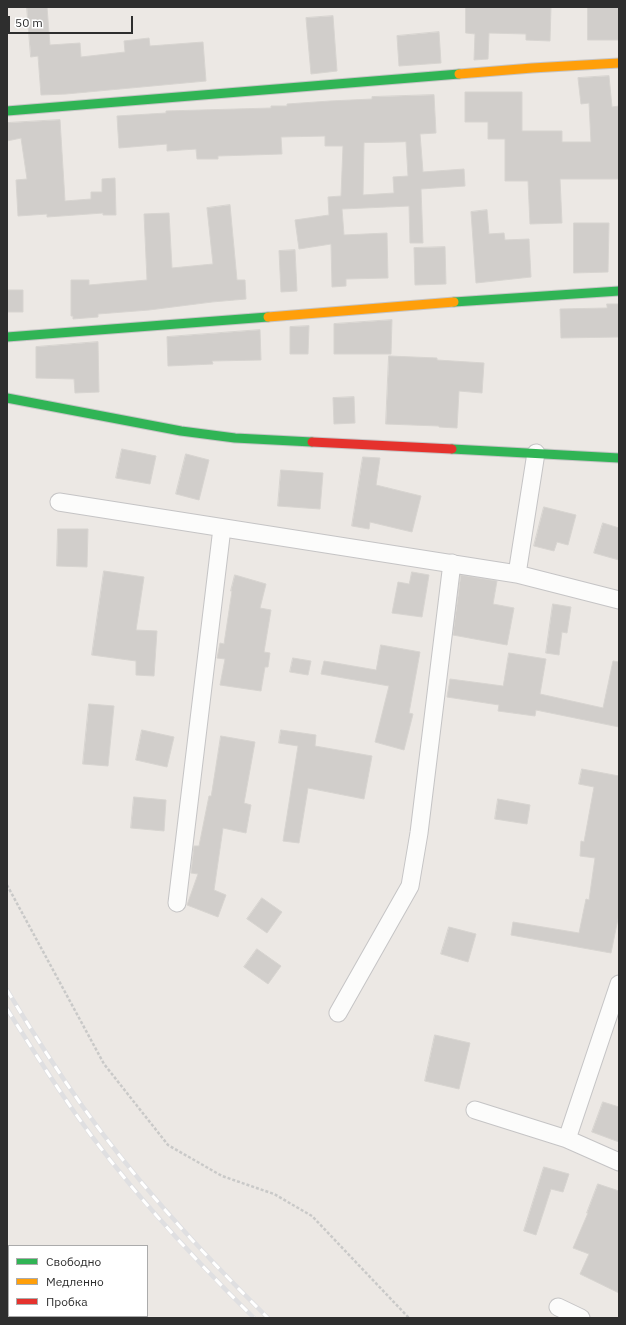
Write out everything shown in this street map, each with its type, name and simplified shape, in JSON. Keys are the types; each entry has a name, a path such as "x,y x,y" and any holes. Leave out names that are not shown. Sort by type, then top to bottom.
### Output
{"street":[{"path":"7,111 524,68 619,63"},
{"path":"7,337 473,300 619,291"},
{"path":"7,398 181,431 235,438 619,458"},
{"path":"517,574 536,453"},
{"path":"59,502 517,574 619,600"},
{"path":"177,903 222,528"},
{"path":"338,1013 410,886 419,833 452,563"},
{"path":"567,1139 614,1019 619,984"},
{"path":"475,1110 567,1139 619,1162"},
{"path":"558,1307 581,1318"}],"path":[{"path":"7,885 104,1064 168,1145 222,1176 274,1194 312,1216 409,1318"}],"building":[{"path":"27,7 47,7 50,45 80,43 81,57 125,52 124,41 149,38 150,46 203,42 206,81 41,95 38,56 31,57"},
{"path":"466,7 551,7 550,41 526,40 526,34 489,33 488,59 474,60 475,34 466,33"},
{"path":"588,7 619,7 619,40 588,40"},
{"path":"333,16 337,71 311,74 306,18"},
{"path":"439,32 441,63 399,66 397,36"},
{"path":"609,76 612,107 619,106 619,179 560,179 562,223 530,224 528,181 505,181 505,139 488,139 488,122 465,122 465,92 522,92 522,131 562,131 562,142 591,142 589,103 581,104 578,78"},
{"path":"434,95 436,133 420,134 423,172 464,169 465,186 421,189 423,243 410,243 409,206 342,209 344,235 387,233 388,278 346,279 346,286 332,287 331,244 299,249 295,220 329,215 328,197 341,196 343,146 325,146 325,136 281,137 282,154 218,156 218,159 197,159 196,149 167,151 167,144 119,148 117,116 166,113 166,111 271,108 271,106 287,106 287,104 372,99 372,97","holes":["406,142 408,176 393,177 394,193 363,195 364,143"]},
{"path":"60,120 65,201 91,199 91,192 102,192 102,179 115,178 116,215 103,215 103,213 47,217 47,214 18,216 16,180 27,179 21,138 7,141 7,123"},
{"path":"230,205 237,280 245,280 246,299 98,314 98,317 73,319 73,316 71,316 71,280 89,280 89,285 147,280 144,214 169,213 172,268 213,264 207,208"},
{"path":"487,210 489,234 504,233 505,240 529,239 531,277 476,283 471,212"},
{"path":"574,223 609,223 608,272 574,273"},
{"path":"445,247 446,284 415,285 414,248"},
{"path":"295,250 297,291 281,292 279,251"},
{"path":"7,290 23,290 23,312 7,312"},
{"path":"607,304 619,304 619,337 561,338 560,309 607,308"},
{"path":"392,320 391,354 334,354 334,324"},
{"path":"309,326 308,354 290,354 290,327"},
{"path":"260,330 261,360 212,361 213,364 168,366 167,337"},
{"path":"98,342 99,392 75,393 74,379 36,378 36,347"},
{"path":"389,356 437,358 437,360 484,363 482,393 459,391 457,428 386,424"},
{"path":"354,397 355,423 334,424 333,398"},
{"path":"122,449 156,456 150,484 116,478"},
{"path":"186,454 209,460 199,500 176,494"},
{"path":"363,457 380,458 376,485 421,496 412,532 370,522 369,529 352,526"},
{"path":"281,470 323,473 320,509 278,506"},
{"path":"544,507 576,515 568,545 557,542 554,551 534,546"},
{"path":"603,523 619,528 619,560 594,553"},
{"path":"58,529 88,529 87,567 57,566"},
{"path":"104,571 144,577 136,630 157,631 154,676 136,675 136,661 92,655"},
{"path":"412,572 429,575 422,617 392,613 398,582 409,584"},
{"path":"235,575 266,584 260,608 271,610 264,652 270,653 268,667 265,667 261,691 220,685 225,659 217,658 220,643 224,644 231,591"},
{"path":"461,575 497,581 493,604 514,608 507,645 453,635"},
{"path":"553,604 571,607 567,633 562,632 559,655 546,653"},
{"path":"381,645 420,652 409,713 413,714 404,750 375,742 389,686 321,674 324,661 376,670"},
{"path":"509,653 546,659 540,694 603,708 613,661 619,662 619,727 536,710 535,716 498,711 499,705 447,697 450,679 503,686"},
{"path":"293,658 311,661 308,675 290,672"},
{"path":"89,704 114,706 108,766 83,764"},
{"path":"142,730 174,737 167,767 136,760"},
{"path":"281,730 316,735 315,746 372,756 364,799 308,788 299,843 283,841 298,746 279,743"},
{"path":"221,736 255,742 244,803 251,805 246,833 223,828 214,890 226,895 218,917 187,905 198,874 191,873 194,846 199,846 209,796 211,796"},
{"path":"582,769 619,776 619,914 611,953 511,935 513,922 579,933 586,899 589,900 595,858 580,856 581,841 584,842 594,787 579,784"},
{"path":"134,797 166,800 164,831 131,828"},
{"path":"498,799 530,805 527,824 495,819"},
{"path":"262,898 282,912 267,933 247,919"},
{"path":"449,927 476,934 468,962 441,954"},
{"path":"257,949 281,966 268,984 244,967"},
{"path":"435,1035 470,1043 459,1089 425,1081"},
{"path":"603,1102 619,1107 619,1142 592,1132"},
{"path":"544,1167 569,1174 563,1192 551,1189 536,1235 524,1231"},
{"path":"598,1184 619,1191 619,1293 580,1274 589,1254 573,1248 588,1213"}],"railway":[{"path":"7,990 34,1035 63,1078 125,1163 194,1242 268,1318"},
{"path":"7,1009 66,1100 137,1194 183,1245 254,1318"}],"traffic: fast":[{"path":"7,111 459,74"},
{"path":"454,302 619,291"},
{"path":"7,337 268,317"},
{"path":"7,398 181,431 235,438 312,442"},
{"path":"452,449 619,458"}],"traffic: slow":[{"path":"459,74 619,63"},
{"path":"268,317 454,302"}],"traffic: jam":[{"path":"312,442 452,449"}]}
